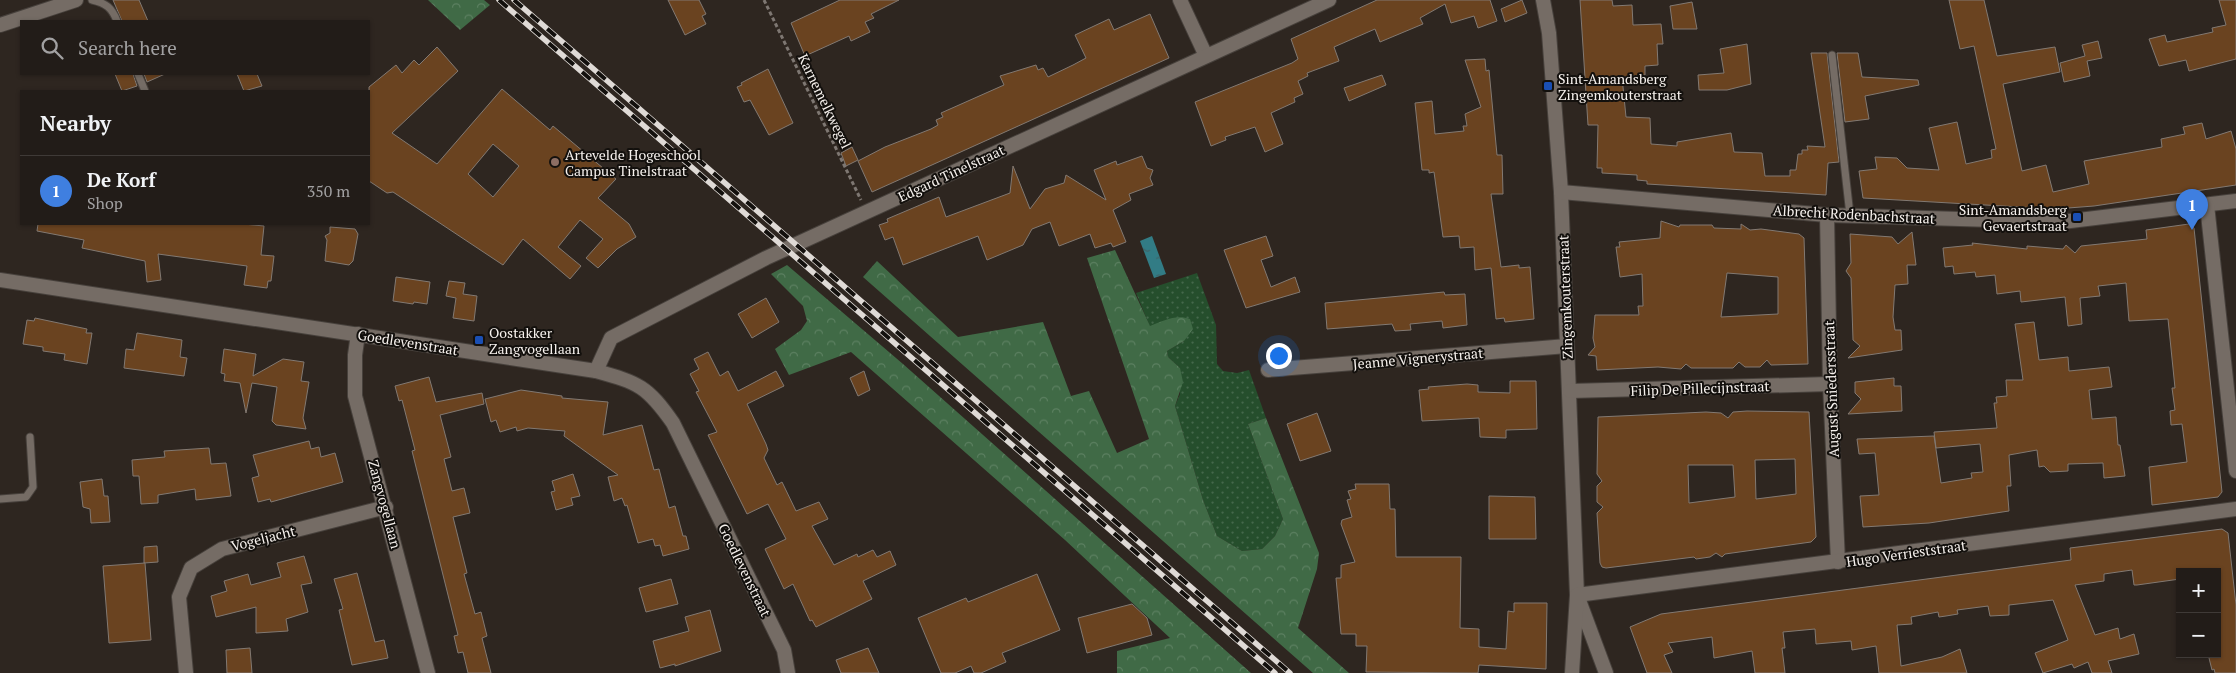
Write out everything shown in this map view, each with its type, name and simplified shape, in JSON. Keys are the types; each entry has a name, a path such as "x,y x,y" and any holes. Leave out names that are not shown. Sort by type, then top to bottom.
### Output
{"street":[{"path":"0,25 76,0"},
{"path":"1180,0 1206,56"},
{"name":"Edgard Tinelstraat","path":"596,372 611,338 771,256 1329,0"},
{"name":"Zingemkouterstraat","path":"1543,0 1549,33 1561,192 1570,392 1576,595 1572,673"},
{"name":"Albrecht Rodenbachstraat","path":"1561,192 1827,215 2062,222 2236,201"},
{"path":"2208,205 2236,471"},
{"name":"August Sniedersstraat","path":"1827,215 1830,384 1838,562"},
{"name":"Goedlevenstraat","path":"0,280 596,372 631,381 655,398 673,424 784,650 788,673"},
{"name":"Zangvogellaan","path":"358,334 355,355 356,396 428,673"},
{"name":"Jeanne Vignerystraat","path":"1268,370 1567,346"},
{"name":"Filip De Pillecijnstraat","path":"1570,392 1830,384"},
{"name":"Vogeljacht","path":"186,673 179,597 191,568 222,549 386,506"},
{"name":"Hugo Verrieststraat","path":"1576,595 2236,509"},
{"name":"Zingemkouterstraat","path":"1576,595 1606,673"}],"lane":[{"path":"92,0 103,2 113,12 117,20"},
{"path":"1832,55 1850,216"},
{"path":"138,75 145,90"},
{"path":"0,499 26,497 32,486 30,437"}],"path":[{"name":"Karnemelkwegel","path":"764,0 866,212"}],"green space":[{"path":"428,0 484,0 490,5 460,30"},
{"path":"1115,250 1150,326 1180,317 1190,319 1193,329 1184,341 1167,351 1168,357 1180,368 1183,382 1175,406 1203,500 1217,536 1242,551 1262,549 1275,536 1283,519 1248,424 1266,418 1319,553 1317,569 1298,628 1349,673 1313,673 863,277 877,261 958,337 1043,322 1071,396 1089,391 1117,453 1149,439 1087,258"},
{"path":"787,265 903,364 1251,673 1117,673 1117,651 1170,638 1065,540 851,352 789,375 775,349 801,330 807,321 803,306 771,274"},
{"path":"1197,273 1216,325 1217,364 1223,371 1237,373 1249,370 1266,418 1248,424 1283,519 1275,536 1262,549 1242,551 1217,536 1203,500 1175,406 1180,394 1180,368 1168,357 1167,351 1184,341 1150,327 1136,293"}],"water":[{"path":"1152,236 1166,274 1154,278 1140,241"}],"building":[{"path":"113,0 139,0 148,20 122,20"},
{"path":"668,0 699,0 706,14 702,16 706,24 685,35"},
{"path":"840,0 899,0 871,14 874,18 865,22 870,32 851,41 849,36 805,56 791,23"},
{"path":"1377,0 1490,0 1497,21 1478,28 1474,16 1451,23 1445,4 1420,18 1423,24 1380,42 1375,29 1334,47 1339,61 1307,73 1308,76 1298,81 1303,94 1294,98 1295,102 1271,113 1283,144 1265,152 1255,127 1225,137 1226,140 1211,146 1195,102 1292,63 1298,59 1291,39"},
{"path":"1522,0 1527,13 1505,22 1501,9"},
{"path":"1580,0 1612,0 1613,6 1632,5 1633,25 1661,24 1663,44 1657,44 1658,65 1645,66 1645,75 1622,77 1626,117 1650,118 1651,144 1677,146 1677,142 1731,133 1734,152 1762,153 1765,176 1790,176 1790,170 1796,170 1798,154 1802,154 1802,150 1808,150 1807,146 1825,147 1811,53 1827,53 1839,162 1828,163 1826,195 1647,184 1647,181 1637,180 1637,175 1602,173 1602,168 1597,168 1598,125 1588,125"},
{"path":"1949,0 1984,0 1997,56 2055,47 2060,72 2003,84 2022,171 2046,165 2053,192 2089,184 2084,161 2162,147 2161,139 2185,134 2183,127 2202,123 2206,139 2231,131 2236,149 2236,185 2094,206 2055,209 1863,198 1859,171 1877,169 1875,157 1897,158 1907,168 1939,170 1929,128 1957,122 1966,164 1992,158 1991,150 1996,149 1974,46 1960,49"},
{"path":"2219,0 2236,0 2236,59 2189,71 2186,60 2159,66 2149,39 2165,35 2167,42 2213,32 2212,28 2226,25"},
{"path":"1692,2 1697,29 1673,29 1670,6"},
{"path":"1150,14 1169,58 872,192 858,161 885,147 938,125 936,120 943,117 941,113 1004,85 1000,76 1036,65 1038,70 1043,68 1048,77 1086,58 1075,35 1109,19 1114,30"},
{"path":"2098,41 2102,58 2087,61 2090,76 2064,82 2060,63 2085,56 2082,45"},
{"path":"1747,44 1751,84 1727,90 1699,90 1698,75 1724,73 1720,49"},
{"name":"Artevelde Hogeschool Campus Tinelstraat","path":"437,47 458,71 392,133 437,164 502,89 550,130 553,126 616,179 598,198 629,224 636,237 617,249 598,268 586,258 603,239 580,220 558,247 581,266 570,279 523,239 503,265 393,192 387,193 370,182 369,87 396,65 402,73 414,60 419,65","holes":["493,144 519,166 493,197 468,174"]},
{"path":"1837,53 1858,53 1862,77 1918,80 1919,85 1865,96 1869,119 1845,122"},
{"path":"1485,59 1486,71 1489,70 1497,155 1502,155 1503,194 1491,194 1501,267 1519,265 1519,268 1530,267 1534,319 1505,322 1504,318 1496,319 1491,268 1475,270 1474,247 1460,248 1459,236 1443,237 1434,172 1429,173 1429,170 1422,170 1415,103 1432,101 1435,134 1464,131 1463,126 1467,126 1465,114 1481,107 1465,60"},
{"path":"768,69 793,123 769,135 750,100 744,102 737,87"},
{"path":"115,75 133,75 137,86 122,90"},
{"path":"144,75 163,75 147,82"},
{"path":"237,75 257,75 262,86 244,90"},
{"path":"1382,75 1386,85 1349,101 1344,88"},
{"path":"852,147 858,160 846,166 841,153"},
{"path":"1142,156 1147,168 1153,170 1150,178 1153,185 1129,194 1131,200 1113,210 1126,242 1113,247 1111,243 1095,248 1090,234 1059,246 1050,222 1032,229 1023,245 987,260 978,236 903,265 893,237 885,240 879,225 888,222 887,219 939,197 946,217 1010,193 1013,166 1030,209 1045,189 1064,183 1066,175 1106,200 1094,170 1116,161 1117,165"},
{"path":"1661,221 1679,227 1680,225 1712,225 1714,228 1741,229 1741,224 1750,230 1761,229 1799,234 1804,238 1808,364 1771,365 1767,360 1760,367 1745,367 1739,362 1733,368 1691,368 1686,364 1681,369 1658,367 1597,370 1596,356 1588,355 1595,347 1593,338 1595,315 1639,315 1638,306 1643,306 1642,274 1620,277 1616,247 1620,247 1619,242 1660,238","holes":["1727,273 1778,277 1778,314 1721,317"]},
{"path":"2189,224 2194,228 2222,492 2218,497 2152,505 2149,467 2187,462 2182,424 2171,425 2170,411 2175,410 2172,388 2175,388 2168,319 2129,321 2126,283 2098,286 2100,296 2080,298 2082,324 2068,326 2065,297 2021,302 2020,291 1997,294 1995,275 1976,277 1975,272 1954,274 1953,266 1945,267 1943,248 1973,245 1972,243 2027,249 2027,246 2063,249 2066,245 2075,253 2081,246 2147,239 2146,230"},
{"path":"38,225 264,226 261,255 274,256 271,281 268,281 267,288 244,285 247,266 158,254 161,280 147,282 145,261 82,248 84,240 37,231"},
{"path":"330,227 355,229 358,234 353,261 349,265 325,261 327,240 325,236 330,233"},
{"path":"1912,232 1916,265 1907,265 1908,284 1895,285 1893,317 1895,330 1901,330 1902,350 1848,358 1860,346 1853,340 1851,278 1846,271 1851,263 1850,234 1892,237 1898,244"},
{"path":"1266,236 1273,256 1261,260 1271,287 1295,277 1300,292 1246,308 1224,250"},
{"path":"396,277 430,282 427,304 393,301"},
{"path":"449,281 465,283 463,294 477,296 474,321 453,318 456,298 446,296"},
{"path":"1444,292 1445,295 1465,294 1467,325 1443,328 1442,321 1410,324 1411,330 1395,331 1392,324 1327,329 1325,303"},
{"path":"766,298 779,322 752,338 738,314"},
{"path":"35,318 87,329 86,333 92,333 87,364 64,360 65,354 43,351 43,347 23,344 27,320 34,321"},
{"path":"2034,322 2039,360 2068,357 2069,371 2109,367 2112,387 2089,390 2092,419 2116,417 2118,445 2120,445 2125,476 2104,478 2103,463 2068,464 2068,471 2050,472 2044,466 2039,467 2037,450 2009,455 2011,486 2007,486 2009,511 1929,523 1863,527 1860,496 1879,495 1875,453 1859,454 1857,439 1934,436 1941,483 1972,478 1971,473 1983,472 1980,444 1936,448 1934,432 1997,428 1994,403 1997,403 1996,397 2007,396 2006,380 2023,380 2015,324"},
{"path":"137,333 182,340 180,357 187,358 184,376 124,368 126,349 134,350"},
{"path":"224,349 256,354 253,376 283,359 304,362 301,381 309,382 303,418 306,429 276,425 272,421 277,387 252,383 246,413 240,383 224,381 225,374 221,373"},
{"path":"708,352 720,376 728,371 738,391 776,371 784,386 747,404 768,450 764,458 777,485 782,482 796,511 819,502 828,519 812,526 834,565 857,554 858,557 873,550 877,557 890,551 896,565 863,581 872,599 816,627 812,620 810,621 793,584 784,589 765,549 786,539 768,504 747,514 708,435 717,432 696,392 699,391 690,374 699,369 694,359"},
{"path":"864,371 870,390 858,396 850,378"},
{"path":"429,377 436,402 482,393 484,404 440,415 451,457 444,459 452,491 464,488 470,513 453,517 467,573 464,574 475,614 481,612 487,636 482,638 491,673 468,673 463,652 458,653 454,636 458,635 412,451 415,450 402,400 399,401 395,386"},
{"path":"1894,378 1894,386 1901,386 1902,411 1848,414 1861,399 1855,393 1855,382"},
{"path":"1510,381 1536,381 1537,429 1506,430 1506,438 1480,437 1479,418 1422,421 1419,390 1429,389 1428,387 1467,384 1478,385 1478,392 1510,393"},
{"path":"521,390 562,396 562,398 608,402 603,435 642,425 654,470 659,469 669,508 675,506 683,536 686,536 689,549 663,556 660,545 655,546 653,539 638,543 627,505 625,506 622,498 614,501 608,477 618,475 564,436 565,431 528,428 517,431 516,427 500,432 496,420 491,422 485,399"},
{"path":"1706,412 1721,413 1728,418 1733,412 1809,412 1816,537 1811,542 1725,554 1722,557 1716,553 1710,557 1696,559 1694,557 1602,567 1600,563 1597,513 1603,507 1597,502 1597,486 1602,481 1597,474 1598,417","holes":["1795,459 1796,494 1756,499 1755,460","1688,465 1733,465 1735,497 1689,503"]},
{"path":"1317,413 1331,451 1300,461 1287,424"},
{"path":"309,441 311,449 319,447 321,457 335,453 343,482 271,502 270,499 258,502 252,478 259,476 253,455"},
{"path":"209,448 211,464 226,463 231,496 196,500 195,489 158,495 158,503 141,504 139,476 133,476 132,460 165,457 164,451"},
{"path":"573,474 580,496 571,498 573,505 556,510 551,492 555,491 552,481"},
{"path":"102,479 104,496 108,496 110,522 91,523 90,509 83,507 80,482"},
{"path":"1355,484 1389,484 1390,509 1395,509 1396,557 1461,557 1460,628 1479,629 1479,647 1506,649 1508,611 1514,612 1514,603 1547,603 1546,669 1479,665 1478,673 1366,672 1367,646 1356,646 1356,634 1341,634 1336,578 1341,578 1341,565 1355,562 1341,524 1342,520 1352,517 1347,500 1351,499 1348,491 1356,489"},
{"path":"1489,496 1535,497 1536,539 1489,539"},
{"path":"2222,529 2228,533 2236,605 2236,673 2215,673 2214,669 2212,670 2209,658 2221,658 2221,568 2176,568 2176,580 2137,585 2134,585 2132,570 2104,574 2104,581 2075,585 2095,635 2118,628 2120,639 2134,634 2139,654 2108,661 2112,673 2092,673 2088,662 2074,668 2072,664 2043,673 2035,653 2068,640 2053,600 2009,605 2009,615 1990,616 1988,606 1957,610 1958,614 1939,617 1938,612 1911,617 1912,624 1897,625 1901,666 1942,657 1960,649 1967,673 1879,673 1876,646 1852,650 1851,641 1816,644 1815,629 1783,632 1785,648 1782,648 1785,673 1755,673 1752,651 1714,658 1712,637 1668,643 1673,652 1664,655 1672,673 1647,673 1630,627 1661,614 2071,560 2070,548"},
{"path":"157,546 158,562 144,563 144,547"},
{"path":"304,556 312,583 301,585 308,612 286,619 288,631 256,633 256,607 216,617 211,596 227,591 224,581 248,574 251,585 281,577 277,563"},
{"path":"145,563 151,640 109,643 103,566"},
{"path":"357,573 375,642 384,640 388,658 352,665 339,610 343,609 334,579"},
{"path":"1037,574 1060,630 1002,653 1006,662 981,673 974,673 971,666 955,673 941,673 918,618 966,598 968,602"},
{"path":"671,579 678,604 646,612 639,588"},
{"path":"1132,604 1147,618 1152,635 1087,653 1078,618"},
{"path":"710,610 721,651 675,666 675,664 660,668 653,641 689,631 685,617"},
{"path":"250,648 252,673 227,673 226,650"},
{"path":"868,648 879,673 841,673 836,660"}],"railway":[{"path":"499,0 1275,673"},
{"path":"514,0 1290,673"}],"place":[{"name":"Sint-Amandsberg Zingemkouterstraat","path":"1548,86"},
{"name":"Artevelde Hogeschool Campus Tinelstraat","path":"555,162"},
{"name":"Sint-Amandsberg Gevaertstraat","path":"2077,217"},
{"name":"De Korf","path":"2192,230"},
{"name":"Oostakker Zangvogellaan","path":"479,340"}]}
